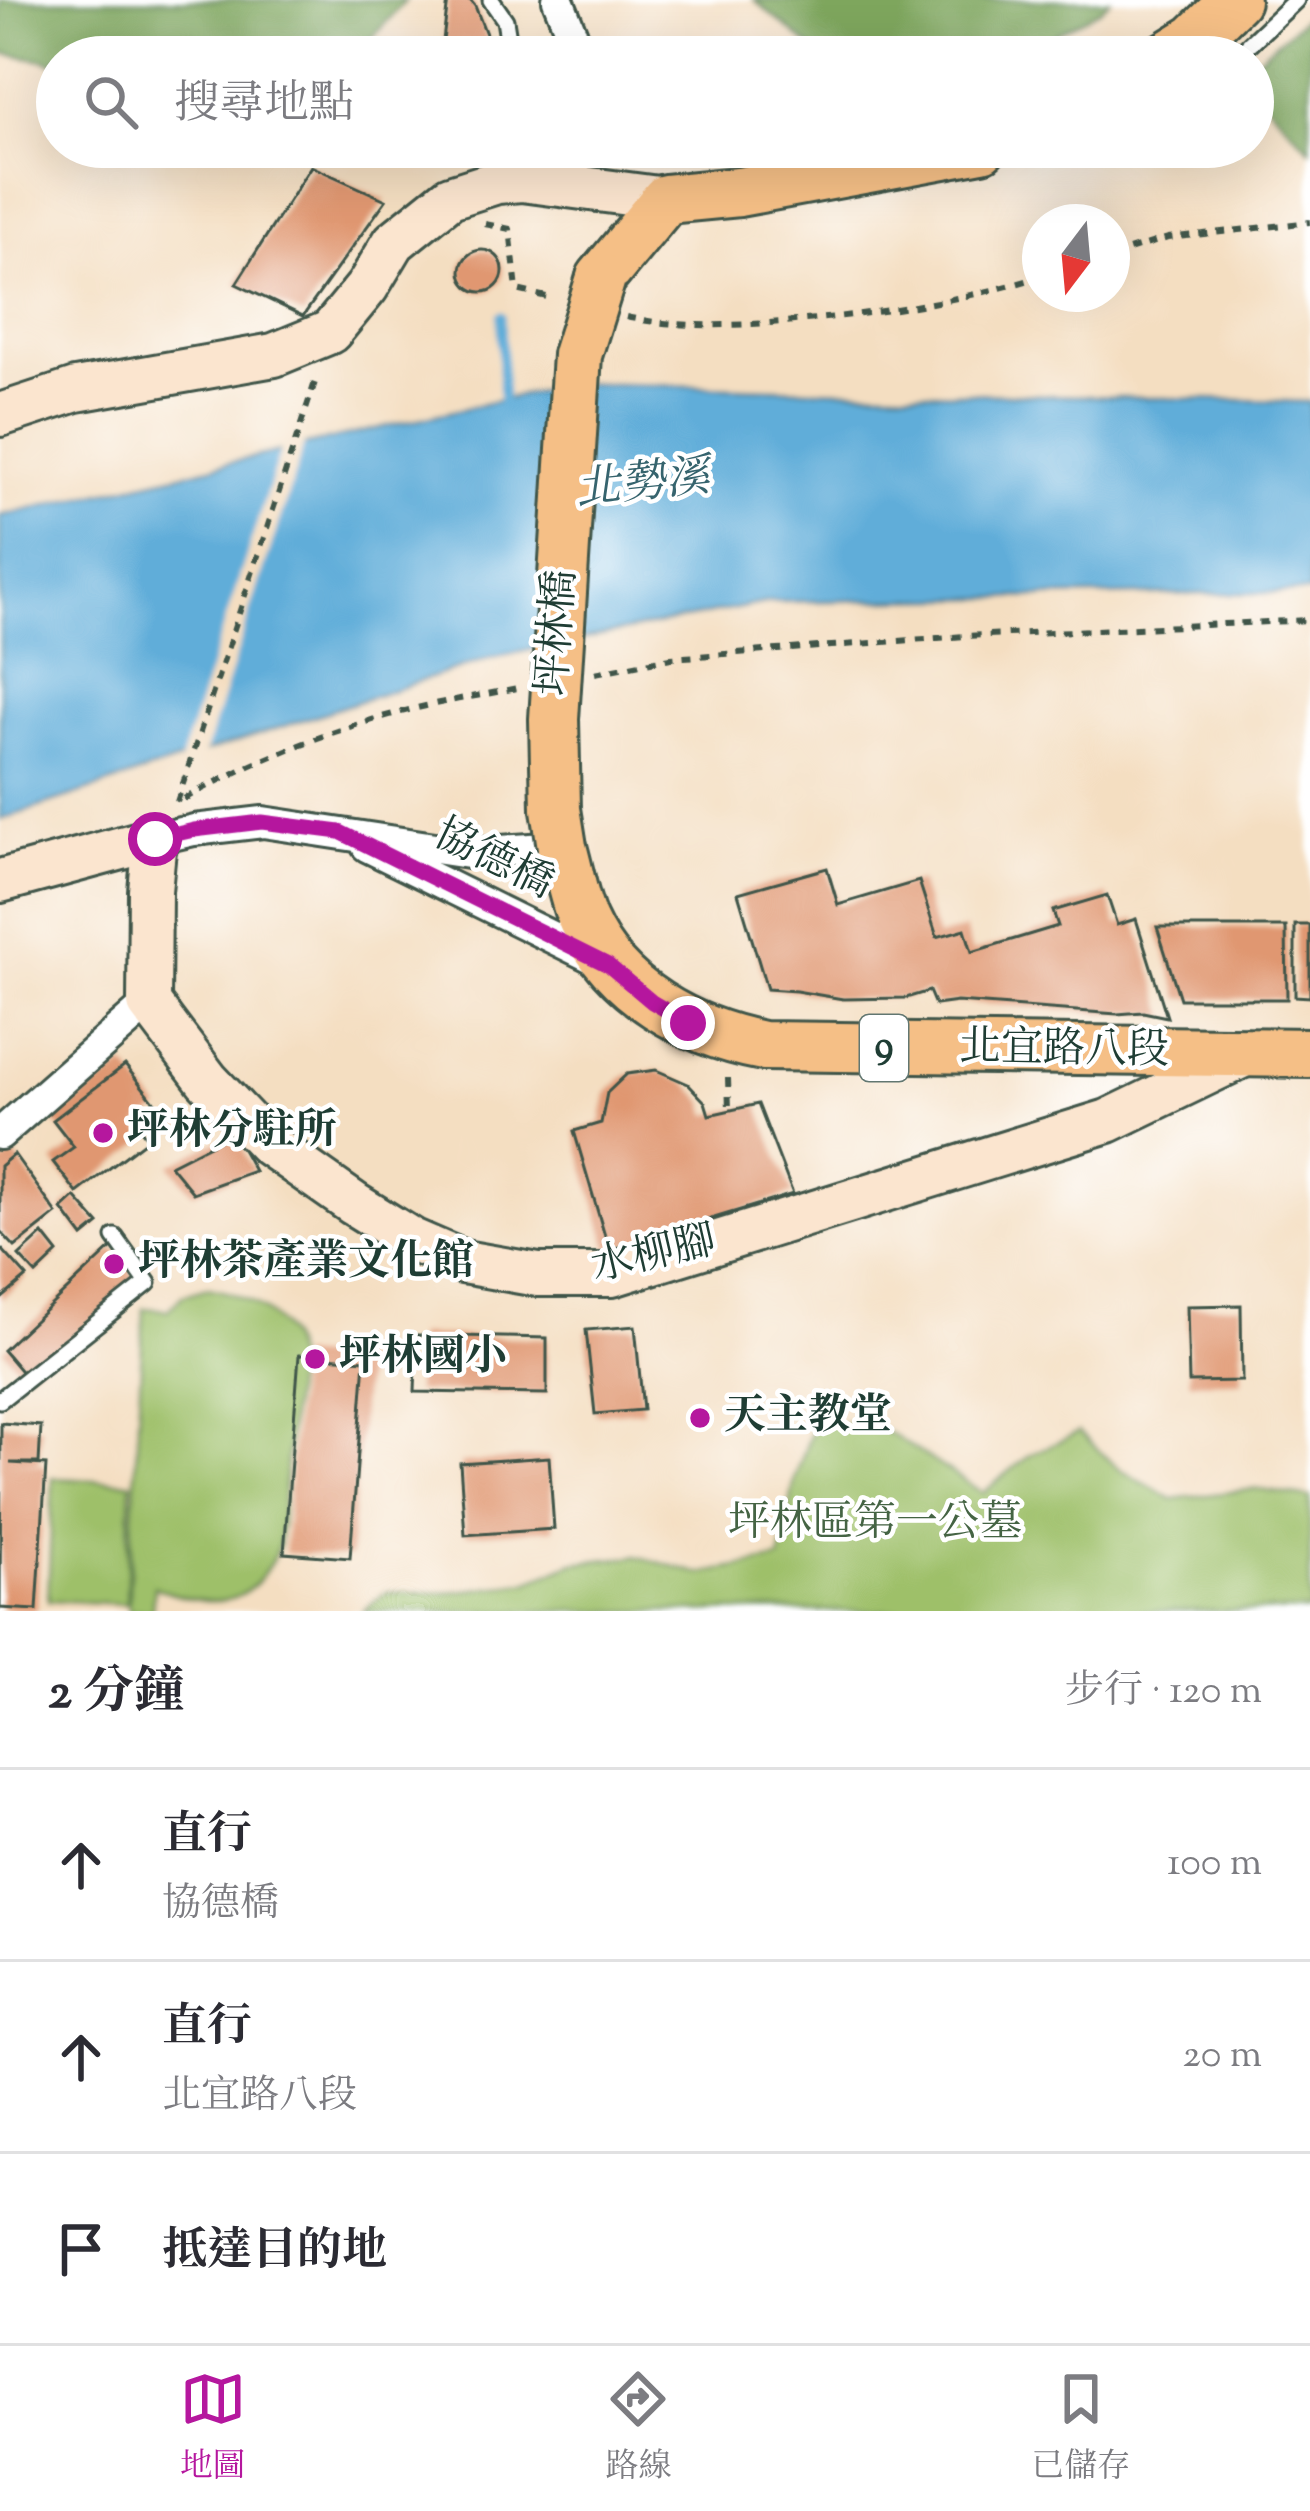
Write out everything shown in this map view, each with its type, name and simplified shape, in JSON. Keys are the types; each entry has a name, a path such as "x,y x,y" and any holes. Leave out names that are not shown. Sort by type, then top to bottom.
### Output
{"main road":[{"path":"1194,36 1234,0"},
{"path":"0,415 76,390 274,356 330,332 368,286 394,242 450,197 497,182 516,168"},
{"path":"578,168 666,200 869,168"},
{"name":"9","path":"595,298 666,200"},
{"name":"坪林橋","path":"562,847 556,809 554,718 577,355 595,298"},
{"path":"0,881 166,822"},
{"path":"149,1003 151,891 166,822"},
{"name":"北宜路八段","path":"562,847 582,919 608,965 652,1002 726,1039 763,1046 1310,1053"},
{"name":"水柳腳","path":"149,1003 207,1080 267,1143 336,1192 412,1240 464,1262 538,1275 612,1275 945,1173 1108,1121 1246,1054"}],"street":[{"path":"558,0 572,36"},
{"name":"協德橋","path":"166,822 194,830 262,822 468,853 562,847"},
{"name":"協德橋","path":"340,832 608,965"},
{"path":"0,1134 149,1003"}],"lane":[{"path":"491,0 505,20 508,36"},
{"path":"1258,36 1296,0"},
{"path":"0,1400 148,1283 115,1238"}],"path":[{"path":"450,197 476,223 509,229 517,290 595,298 642,320 715,324 871,315 1022,281"},
{"path":"1130,250 1168,238 1310,222"},
{"path":"166,822 318,372"},
{"path":"578,676 694,656 965,636 1310,620"},
{"path":"166,822 231,773 329,735 416,708 532,686"}],"green space":[{"path":"0,0 406,0 374,36 36,36 36,59 0,53"},
{"path":"754,0 1110,0 1052,36 797,36"},
{"path":"1310,13 1310,149 1274,111 1274,44"},
{"path":"208,1288 238,1296 265,1311 291,1346 295,1362 279,1545 269,1566 244,1593 229,1599 195,1600 154,1587 152,1611 128,1611 144,1308 168,1310 183,1295"},
{"name":"坪林區第一公墓","path":"865,1421 983,1493 1030,1455 1079,1432 1119,1469 1172,1499 1256,1489 1310,1498 1310,1611 363,1611 385,1592 445,1593 527,1582 574,1563 636,1556 701,1574 780,1559 795,1478 813,1427"},
{"path":"53,1478 131,1482 126,1604 48,1600"}],"water":[{"name":"北勢溪","path":"574,383 1310,402 1310,592 769,602 490,658 0,820 0,516"}],"pier":[{"path":"306,439 203,759 178,767 282,445"}],"building":[{"path":"448,0 470,0 487,36 444,36"},
{"path":"310,168 386,200 303,316 236,284"},
{"path":"482,250 497,256 503,271 497,286 482,292 467,286 461,271 467,256"},
{"path":"827,868 838,905 919,881 937,937 965,929 972,952 1058,926 1053,911 1107,895 1117,925 1136,919 1167,1017 957,1002 935,1005 929,991 906,998 843,999 767,989 738,893"},
{"path":"1295,925 1310,925 1310,997 1295,996"},
{"path":"1157,927 1286,927 1287,999 1180,999"},
{"name":"坪林分駐所","path":"125,1065 160,1109 138,1126 148,1139 77,1193 53,1162 74,1147 53,1120"},
{"path":"656,1070 688,1084 705,1102 709,1115 758,1104 793,1194 609,1250 574,1131 601,1123 607,1093 627,1074"},
{"path":"233,1133 254,1171 193,1193 170,1165"},
{"path":"14,1154 57,1214 15,1247 0,1231 0,1166"},
{"path":"75,1197 99,1224 83,1237 62,1209"},
{"path":"43,1234 58,1253 36,1274 19,1256"},
{"path":"0,1247 27,1277 0,1300"},
{"path":"113,1247 139,1282 25,1376 3,1350"},
{"path":"1241,1305 1242,1381 1189,1382 1187,1306"},
{"path":"635,1326 643,1410 595,1414 586,1330"},
{"path":"417,1335 547,1338 547,1394 415,1392"},
{"path":"299,1355 365,1360 350,1558 284,1553"},
{"path":"1,1423 41,1426 39,1463 10,1463 46,1465 37,1610 0,1608"},
{"path":"549,1457 554,1529 465,1535 460,1463"}],"waterway":[{"path":"501,316 503,412"}],"place":[{"name":"坪林分駐所","path":"103,1133"},
{"name":"坪林茶產業文化館","path":"114,1264"},
{"name":"坪林國小","path":"315,1359"},
{"name":"天主教堂","path":"700,1418"}],"route":[{"path":"155,839 262,822 340,832 608,965 652,1002 688,1023"}]}
